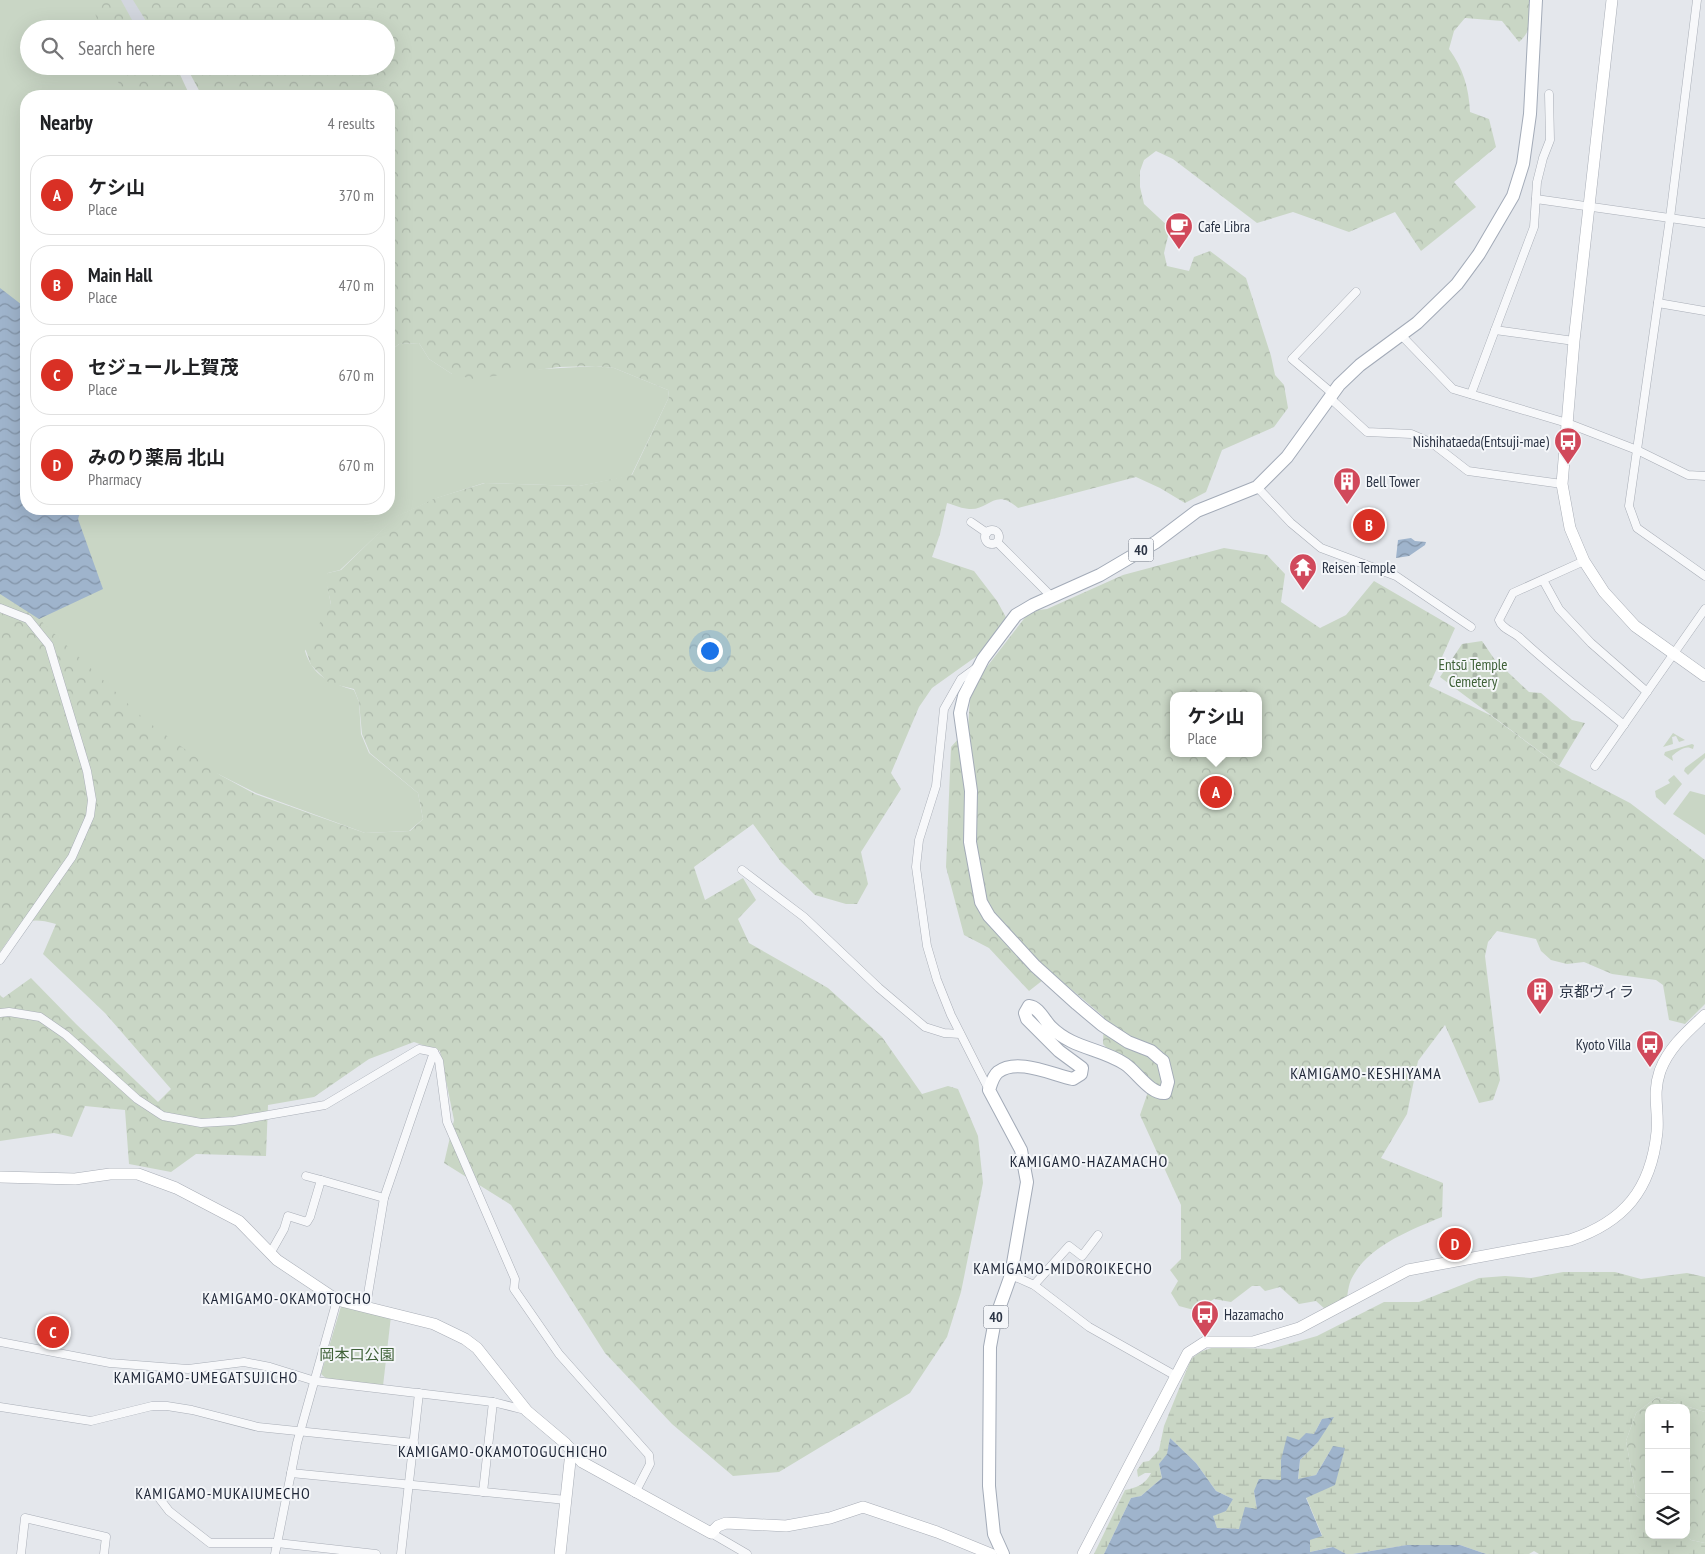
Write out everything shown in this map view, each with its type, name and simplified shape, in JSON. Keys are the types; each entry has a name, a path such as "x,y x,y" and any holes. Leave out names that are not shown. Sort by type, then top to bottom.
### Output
{"main road":[{"name":"40","path":"1003,1554 994,1534 989,1486 990,1347 998,1313 1011,1274 1027,1182 1021,1150 989,1090 994,1077 1000,1071 1009,1068 1038,1068 1073,1079 1082,1074 1082,1068 1059,1051 1027,1019 1025,1013 1029,1006 1038,1010 1063,1038 1078,1046 1120,1061 1154,1089 1165,1093 1168,1082 1163,1062 1160,1058 1128,1042 1076,1004 1034,966 989,916 981,902 970,842 971,791 960,713 964,696 979,666 1016,615 1100,575 1156,542 1197,511 1257,486 1287,458 1332,396 1360,365 1401,335 1441,301 1457,284 1479,254 1513,196 1523,164 1530,114 1536,0"}],"street":[{"path":"1612,0 1591,207 1574,341 1562,484 1570,528 1584,561 1620,612 1635,626 1705,676"},
{"path":"1697,0 1670,218 1629,506 1637,528 1705,576"},
{"path":"1471,394 1534,227 1536,199 1543,158 1550,140 1549,94"},
{"path":"1536,199 1705,223"},
{"path":"1356,292 1292,359 1367,432 1411,434 1432,443 1468,471 1562,484"},
{"path":"1658,303 1705,311"},
{"path":"1495,330 1574,341"},
{"path":"1401,335 1453,389 1567,424 1637,450 1688,475 1705,476"},
{"path":"1257,486 1284,517 1321,548 1396,576 1471,627"},
{"path":"971,522 987,533 991,531 997,532 999,538 997,542 1052,597"},
{"path":"1584,561 1513,593 1499,620 1500,625 1518,636 1534,653 1624,725"},
{"path":"1542,580 1559,609 1591,643 1647,692"},
{"path":"0,608 28,619 49,645 88,771 92,800 90,816 72,857 0,960"},
{"path":"1595,766 1705,609"},
{"path":"979,666 961,679 944,709 936,786 920,840 916,867 927,946 937,980 960,1034 989,1090"},
{"path":"742,870 804,917 879,988 925,1027 944,1033 960,1034"},
{"path":"0,1013 8,1012 40,1017 66,1035 137,1100 163,1116 201,1123 234,1121 325,1105 419,1049 434,1052"},
{"path":"1083,1554 1188,1353 1205,1342 1238,1343 1269,1337 1299,1328 1325,1316 1408,1270 1570,1240 1594,1230 1628,1208 1647,1178 1657,1132 1654,1092 1663,1065 1676,1044 1705,1015"},
{"path":"366,1306 384,1198 434,1052"},
{"path":"434,1052 438,1061 447,1122 514,1279 514,1289 559,1354 649,1454 650,1464 635,1493"},
{"path":"0,1177 75,1179 110,1174 138,1174 176,1188 239,1221 278,1260 338,1300 434,1324 465,1339 477,1348 527,1410 565,1443 571,1452 582,1462 747,1554"},
{"path":"306,1176 384,1198"},
{"path":"271,1252 284,1229 288,1216 307,1222 321,1180"},
{"path":"1034,1285 1070,1246 1082,1256 1098,1235"},
{"path":"1011,1274 1034,1285 1089,1327 1176,1376"},
{"path":"275,1554 300,1432 338,1300"},
{"path":"0,1342 66,1355 128,1364 188,1369 244,1362 270,1367 315,1381 493,1402 527,1410"},
{"path":"401,1554 419,1393"},
{"path":"483,1492 493,1402"},
{"path":"0,1407 91,1421 152,1406 167,1406 192,1410 258,1427 414,1443"},
{"path":"560,1554 571,1452"},
{"path":"291,1473 566,1500"},
{"path":"156,1494 169,1511 210,1542 277,1543 376,1554"},
{"path":"711,1534 718,1526 726,1524 786,1526 830,1518 863,1507 937,1532 991,1554"},
{"path":"21,1554 26,1518 106,1537 104,1554"}],"shaded area":[{"path":"101,0 174,0 185,20 109,20"}],"green space":[{"path":"0,0 101,0 109,20 20,20 20,75 128,75 134,90 20,90 20,515 395,515 395,347 399,344 419,343 429,359 452,374 596,366 614,368 668,390 669,397 631,476 579,486 484,483 437,498 396,517 340,570 328,573 326,578 331,605 305,651 308,660 324,678 354,690 359,702 361,734 369,753 418,793 423,819 409,831 365,833 256,793 208,769 0,628"},
{"path":"92,0 121,0 132,20 97,20"},
{"path":"133,0 1532,0 1529,28 1519,42 1502,21 1465,18 1454,31 1449,49 1458,63 1464,79 1470,112 1489,119 1496,147 1454,182 1476,207 1421,251 1395,212 1349,232 1293,212 1257,223 1173,159 1156,151 1144,160 1140,171 1140,187 1144,204 1170,228 1164,253 1167,266 1189,271 1194,257 1210,251 1246,278 1271,356 1275,375 1284,385 1288,408 1274,427 1222,450 1206,492 1185,503 1160,488 1136,477 1018,508 1003,499 970,509 947,503 940,534 932,557 974,571 997,601 1008,621 998,641 932,688 919,707 891,773 901,789 861,852 868,884 857,904 846,904 815,895 781,862 753,824 694,867 705,900 743,878 756,900 738,919 749,943 828,988 882,1037 922,1094 948,1086 958,1089 978,1136 983,1183 961,1292 947,1337 910,1393 779,1472 733,1476 672,1424 605,1353 511,1205 444,1163 454,1120 440,1051 414,1042 369,1059 314,1097 268,1105 266,1156 196,1154 171,1172 129,1164 125,1110 85,1106 72,1137 54,1133 0,1141 0,995 3,998 31,978 158,1102 171,1089 105,1013 43,954 56,924 35,920 22,924 0,952 0,594 39,619 144,719 220,775 255,794 365,833 410,831 423,819 418,793 370,753 362,734 359,702 354,689 329,683 311,665 305,648 331,604 325,577 328,573 341,570 395,517 436,498 485,483 579,486 632,475 669,397 668,390 614,368 596,366 559,367 473,379 452,374 429,359 419,343 399,344 395,347 395,90 199,90 191,75 395,75 395,20 145,20"},
{"path":"116,75 180,75 187,90 120,90"},
{"path":"1224,548 1267,555 1285,574 1281,602 1320,628 1346,615 1374,581 1455,628 1429,686 1490,715 1559,766 1630,803 1705,860 1705,1004 1685,1024 1669,1020 1663,985 1656,980 1612,974 1584,962 1567,964 1551,960 1541,951 1536,939 1497,931 1488,942 1485,956 1500,1080 1493,1100 1479,1103 1445,1025 1418,1061 1407,1114 1381,1158 1443,1183 1442,1217 1417,1227 1380,1247 1360,1265 1352,1278 1347,1298 1325,1309 1316,1301 1299,1304 1280,1287 1265,1291 1260,1286 1252,1286 1231,1302 1214,1299 1208,1303 1205,1313 1179,1306 1171,1293 1178,1281 1170,1270 1181,1259 1181,1205 1140,1115 1148,1092 1103,1044 1104,1017 1052,973 1029,991 989,948 964,935 946,867 951,747 968,728 970,698 979,677 1030,611 1047,609 1123,575"},
{"name":"Entsū Temple Cemetery","path":"1482,641 1495,660 1529,692 1541,693 1572,720 1585,723 1559,766 1440,677 1462,644"},
{"path":"1673,733 1685,740 1679,742 1676,736 1672,737 1673,744 1663,747"},
{"path":"1694,745 1693,749 1685,748 1672,756 1673,761 1664,755 1665,752"},
{"path":"1705,753 1705,758 1688,775 1684,771 1685,768"},
{"path":"1674,775 1682,784 1665,805 1656,797 1655,791 1670,783 1668,780"},
{"path":"1690,791 1705,795 1705,835 1673,814"},
{"path":"1563,1272 1615,1272 1641,1279 1687,1273 1705,1277 1705,1412 1690,1407 1690,1404 1679,1404 1657,1397 1645,1404 1645,1406 1636,1413 1626,1441 1636,1495 1645,1503 1645,1539 1690,1539 1705,1543 1705,1554 1539,1554 1534,1551 1529,1554 1486,1554 1460,1545 1407,1545 1353,1554 1346,1554 1332,1547 1310,1552 1310,1539 1322,1535 1306,1497 1333,1446 1316,1475 1298,1480 1300,1460 1318,1442 1322,1419 1314,1434 1281,1460 1281,1480 1254,1491 1257,1509 1239,1529 1217,1528 1213,1516 1233,1499 1216,1491 1196,1463 1170,1438 1167,1455 1159,1464 1162,1478 1141,1496 1131,1498 1104,1554 1094,1554 1125,1490 1140,1485 1151,1473 1145,1473 1138,1477 1137,1470 1143,1462 1149,1461 1159,1450 1164,1426 1191,1359 1200,1352 1214,1347 1271,1349 1317,1336 1384,1302 1419,1302 1479,1278 1505,1276 1531,1278"},
{"name":"岡本口公園","path":"342,1303 391,1316 383,1386 327,1379 321,1374"},
{"path":"1657,1397 1679,1404 1648,1404"},
{"path":"1645,1406 1645,1503 1636,1495 1626,1441 1636,1413"},
{"path":"1690,1407 1705,1412 1705,1543 1691,1540"}],"water":[{"path":"0,288 20,303 20,515 79,515 78,519 103,589 39,619 0,594"},
{"path":"1411,538 1415,541 1426,542 1425,545 1409,556 1396,558 1398,540"},
{"path":"1334,1417 1318,1442 1300,1460 1298,1479 1316,1475 1333,1446 1345,1448 1335,1485 1306,1498 1322,1536 1310,1540 1310,1552 1333,1547 1346,1554 1104,1554 1131,1498 1141,1496 1162,1478 1159,1464 1167,1454 1170,1438 1196,1463 1216,1491 1233,1499 1226,1511 1213,1516 1217,1528 1239,1529 1245,1507 1257,1509 1254,1491 1259,1479 1281,1480 1281,1460 1287,1436 1299,1440 1306,1433 1314,1434 1322,1419"},
{"path":"1407,1545 1460,1545 1486,1554 1353,1554"}],"place":[{"name":"Cafe Libra","path":"1179,250"},
{"name":"Nishihataeda(Entsuji-mae)","path":"1568,465"},
{"name":"Bell Tower","path":"1347,505"},
{"name":"Main Hall","path":"1369,525"},
{"name":"Reisen Temple","path":"1303,591"},
{"name":"ケシ山","path":"1216,792"},
{"name":"京都ヴィラ","path":"1540,1015"},
{"name":"Kyoto Villa","path":"1650,1068"},
{"name":"みのり薬局 北山","path":"1455,1244"},
{"name":"セジュール上賀茂","path":"53,1332"},
{"name":"Hazamacho","path":"1205,1338"}],"district":[{"name":"KAMIGAMO-KESHIYAMA","path":"1366,1073"},
{"name":"KAMIGAMO-HAZAMACHO","path":"1089,1161"},
{"name":"KAMIGAMO-MIDOROIKECHO","path":"1063,1268"},
{"name":"KAMIGAMO-OKAMOTOCHO","path":"287,1298"},
{"name":"KAMIGAMO-UMEGATSUJICHO","path":"206,1377"},
{"name":"KAMIGAMO-OKAMOTOGUCHICHO","path":"503,1451"},
{"name":"KAMIGAMO-MUKAIUMECHO","path":"223,1493"}]}
